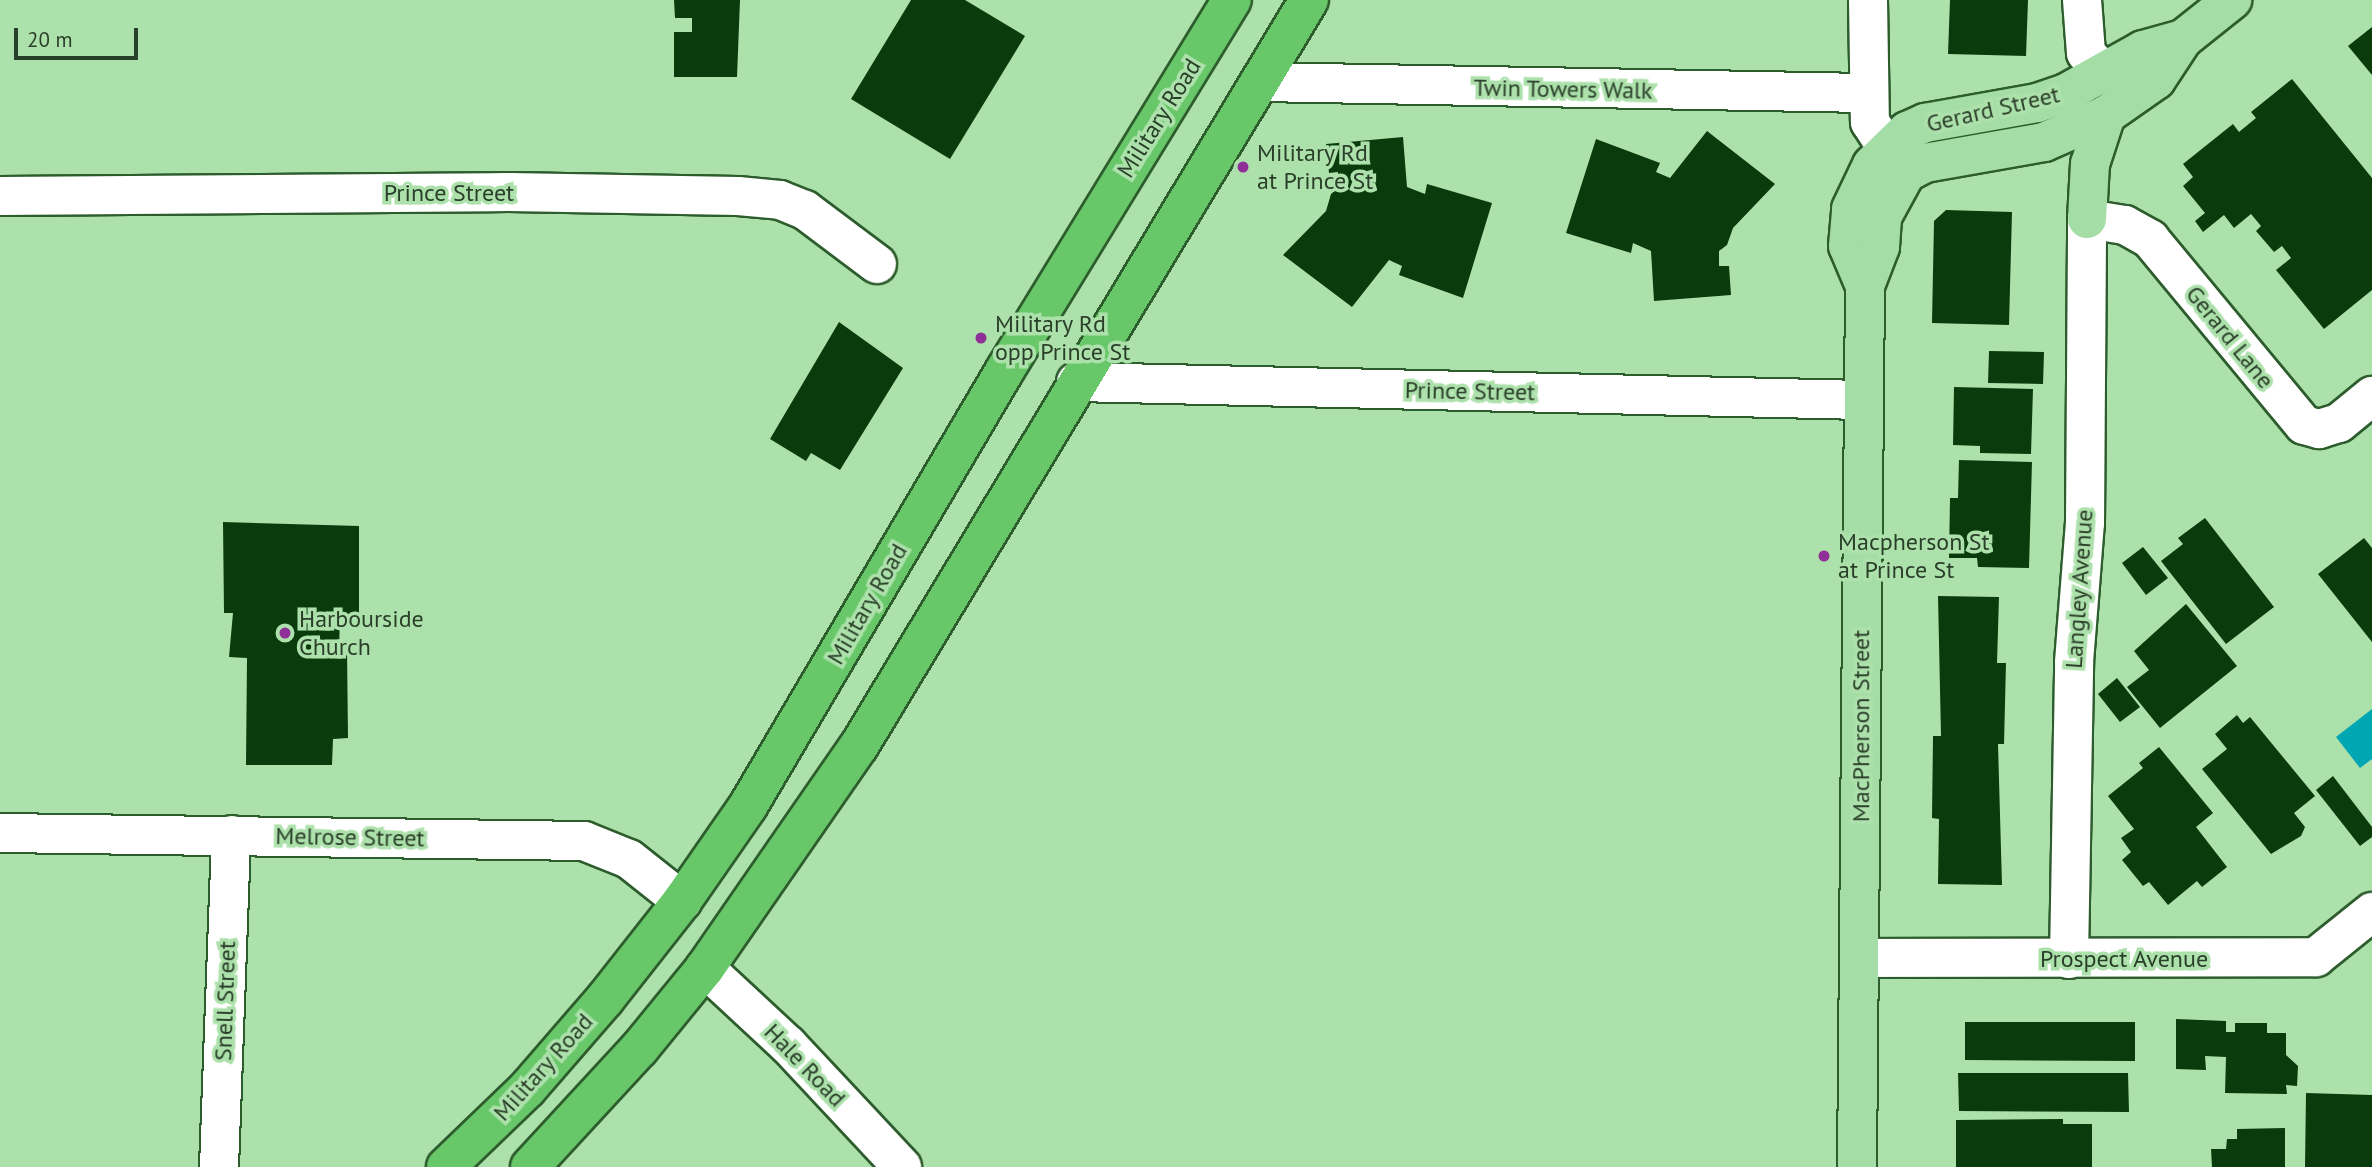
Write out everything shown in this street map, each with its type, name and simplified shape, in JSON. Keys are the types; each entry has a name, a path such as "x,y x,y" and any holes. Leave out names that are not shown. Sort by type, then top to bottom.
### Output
{"highway":[{"name":"Military Road","path":"446,1167 527,1089 682,901 748,806 1005,370 1232,0"},
{"path":"530,1167 639,1049 705,968 859,746 1076,382 1309,0"}],"main road":[{"name":"Gerard Street","path":"1865,286 1880,247 1882,216 1906,173 1955,156 2044,142 2106,114 2155,80 2183,38 2232,0"},
{"name":"Gerard Street","path":"1865,286 1847,246 1852,209 1872,166 1886,147 1925,123 2037,103 2143,50 2183,38"},
{"path":"2087,219 2090,164 2106,114"},
{"name":"MacPherson Street","path":"1857,1167 1865,286"}],"street":[{"path":"1868,0 1867,93 1873,131 1886,147"},
{"path":"2082,0 2086,53 2096,64 2109,69"},
{"name":"Twin Towers Walk","path":"1260,82 1867,93"},
{"name":"Prince Street","path":"0,196 509,192 738,196 780,200 805,210 877,264"},
{"name":"Gerard Lane","path":"2087,219 2125,225 2150,239 2304,425 2319,429 2339,424 2372,396"},
{"name":"Langley Avenue","path":"2068,959 2074,662 2085,523 2087,219"},
{"name":"Prince Street","path":"1076,382 1864,400"},
{"name":"Melrose Street","path":"0,833 584,841 629,859 682,901"},
{"name":"Snell Street","path":"219,1167 231,835"},
{"name":"Prospect Avenue","path":"1859,958 2316,957 2372,912"},
{"name":"Hale Road","path":"705,968 788,1045 902,1167"}],"water":[{"path":"2372,709 2372,759 2360,768 2336,737"}],"building":[{"path":"674,0 740,0 737,77 674,77 674,32 692,32 692,18 675,18"},
{"path":"911,0 965,0 1025,36 950,159 851,99"},
{"path":"1950,0 2028,0 2026,56 1948,54"},
{"path":"2372,27 2372,75 2348,46"},
{"path":"2292,79 2372,178 2372,290 2324,329 2276,270 2291,258 2282,246 2274,252 2256,231 2261,226 2251,214 2234,228 2224,215 2203,232 2195,221 2205,213 2183,186 2193,177 2183,164 2233,124 2239,132 2256,118 2251,112"},
{"path":"1707,131 1775,184 1733,228 1727,245 1719,251 1719,266 1729,266 1731,295 1654,301 1651,251 1633,243 1631,253 1566,233 1596,139 1660,163 1656,172 1670,178"},
{"path":"1403,137 1407,187 1425,194 1427,184 1492,203 1463,298 1399,275 1402,266 1389,260 1352,307 1283,255 1326,211 1331,194 1339,187 1338,172 1329,173 1326,144"},
{"path":"1946,210 2012,212 2009,325 1932,323 1934,221"},
{"path":"839,322 903,368 840,470 811,453 806,461 770,439"},
{"path":"1989,351 2044,352 2043,384 1988,383"},
{"path":"1954,387 2033,389 2031,454 1980,453 1980,446 1953,445"},
{"path":"1959,460 2032,462 2029,568 1978,567 1977,558 1949,558 1950,498 1958,498"},
{"path":"2205,518 2274,607 2226,644 2161,561 2183,544 2178,538"},
{"name":"Harbourside Church","path":"223,522 359,526 359,614 340,616 339,651 347,650 348,738 333,739 332,765 246,765 247,658 229,657 233,613 224,613"},
{"path":"2364,538 2372,548 2372,642 2318,574"},
{"path":"2143,547 2168,578 2146,595 2122,563"},
{"path":"1938,596 1999,597 1997,663 2006,663 2004,744 1998,744 2002,885 1938,884 1939,819 1932,818 1933,736 1941,736"},
{"path":"2186,604 2237,666 2160,728 2127,687 2149,670 2134,651"},
{"path":"2117,678 2140,707 2120,722 2098,694"},
{"path":"2237,715 2243,723 2250,717 2315,796 2294,813 2305,827 2301,836 2271,854 2202,769 2227,749 2215,734"},
{"path":"2159,747 2213,813 2196,827 2227,867 2202,887 2197,881 2168,905 2149,882 2143,886 2122,860 2131,852 2121,838 2134,829 2108,796 2143,768 2139,763"},
{"path":"2333,776 2372,827 2372,837 2360,846 2316,790"},
{"path":"2176,1019 2226,1021 2226,1032 2235,1032 2235,1023 2267,1023 2267,1033 2286,1033 2286,1055 2298,1066 2297,1086 2286,1085 2287,1094 2225,1093 2226,1057 2205,1056 2206,1070 2176,1069"},
{"path":"1965,1022 2135,1022 2135,1061 1965,1060"},
{"path":"1958,1073 2128,1073 2129,1112 1959,1111"},
{"path":"2306,1093 2372,1095 2372,1167 2305,1167"},
{"path":"2063,1119 2063,1124 2092,1124 2092,1167 1956,1167 1956,1120"},
{"path":"2285,1128 2285,1167 2212,1167 2211,1149 2226,1149 2227,1139 2237,1139 2237,1129"}],"place":[{"name":"Military Rd at Prince St","path":"1243,167"},
{"name":"Military Rd opp Prince St","path":"981,338"},
{"name":"Macpherson St at Prince St","path":"1824,556"},
{"name":"Harbourside Church","path":"285,633"}]}
